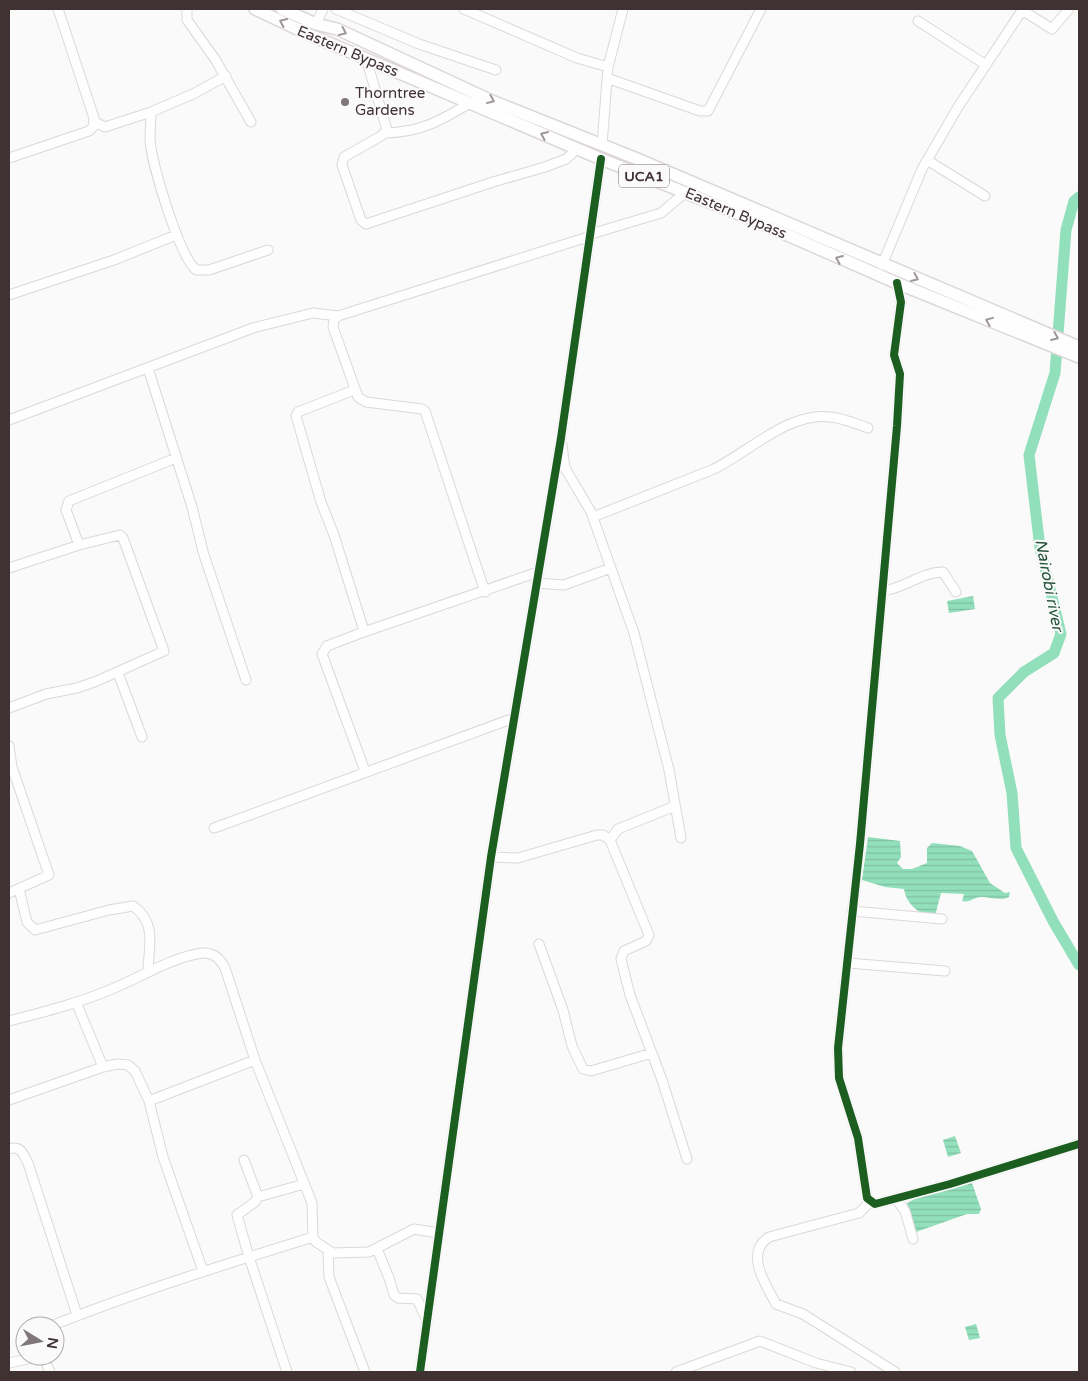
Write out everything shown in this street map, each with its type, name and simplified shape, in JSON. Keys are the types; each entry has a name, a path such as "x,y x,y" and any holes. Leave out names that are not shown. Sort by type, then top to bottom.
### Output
{"main road":[{"name":"Eastern Bypass","path":"255,9 577,149 686,192 897,283 1033,333"},
{"name":"Eastern Bypass","path":"282,9 316,24 337,29 492,101 602,145 882,265 1078,352"}],"street":[{"path":"58,9 95,122 105,127 151,112 193,94 226,76"},
{"path":"187,9 187,20 226,76 251,122"},
{"path":"316,24 323,9"},
{"path":"336,9 420,44 496,70"},
{"path":"464,9 568,54 608,67"},
{"path":"602,145 608,67 623,9"},
{"path":"608,78 700,111 708,111 760,9"},
{"path":"882,265 928,160 958,107 1022,9 1052,29 1069,9"},
{"path":"918,21 986,65"},
{"path":"366,58 387,125 386,133"},
{"path":"470,103 436,124 406,132 386,133 344,157 342,160 361,220 366,224 545,167 566,159 577,149"},
{"path":"151,112 150,140 176,235 191,266 202,271 268,250"},
{"path":"9,158 89,131 95,122"},
{"path":"420,1372 491,857 561,438 601,159"},
{"path":"928,160 985,196"},
{"path":"9,420 280,320 313,313 338,316 661,213 686,192"},
{"path":"9,296 114,260 176,235"},
{"path":"870,1202 864,1181 858,1138 839,1078 838,1062 900,388 900,374 894,355 900,302 897,283"},
{"path":"338,316 334,320 333,326 358,397 366,402 422,409 425,412 485,592"},
{"path":"148,368 192,507 204,556 246,680"},
{"path":"354,390 298,412 296,416 321,502 334,535 364,631"},
{"path":"593,517 714,469 746,451 785,425 814,417 831,417 868,428"},
{"path":"561,438 565,468 593,517 634,633 654,706 681,838"},
{"path":"79,545 66,510 69,501 176,458"},
{"path":"9,568 116,535 123,538 163,646 161,654 118,673 77,688 46,694 9,708"},
{"path":"536,583 564,585 611,568"},
{"path":"365,771 322,654 327,646 364,631 485,592 538,572"},
{"path":"882,591 896,590 912,580 943,572 956,592"},
{"path":"118,673 142,737"},
{"path":"214,828 365,771 514,718"},
{"path":"9,746 9,756 49,875 9,893"},
{"path":"610,840 618,829 675,806"},
{"path":"491,857 518,858 597,835 603,835 610,840 649,935 646,941 624,951 621,959 630,995 652,1052 687,1159"},
{"path":"19,889 27,922 35,930 109,910 133,906 146,922 150,934 152,946 148,972"},
{"path":"852,911 942,919"},
{"path":"539,944 563,1010 572,1046 583,1069 591,1071 652,1052"},
{"path":"9,1021 76,1002 182,958 203,953 221,959 255,1060 312,1203 313,1237 316,1242 328,1251 369,1252 377,1249 394,1237 414,1229 438,1233"},
{"path":"848,963 945,972"},
{"path":"76,1002 103,1067"},
{"path":"149,1101 255,1060"},
{"path":"9,1100 103,1067 118,1064 132,1067 149,1101 164,1157 203,1271"},
{"path":"870,1202 875,1204 896,1199 1079,1144"},
{"path":"9,1149 16,1147 20,1149 28,1163 78,1315"},
{"path":"244,1160 258,1197"},
{"path":"287,1372 237,1215 255,1202 258,1197 304,1184"},
{"path":"896,1199 905,1211 913,1240"},
{"path":"870,1202 864,1210 853,1215 769,1237 763,1241 759,1248 758,1266 776,1304 803,1314 895,1372"},
{"path":"65,1320 203,1271 313,1237"},
{"path":"377,1249 390,1278 394,1295 398,1298 416,1299 426,1320"},
{"path":"328,1251 329,1277 366,1372"},
{"path":"676,1372 760,1341 816,1363 851,1372"}],"shaded area":[{"path":"973,596 975,609 949,613 947,601"},
{"path":"868,837 900,841 901,857 897,863 903,869 912,869 927,863 927,848 932,843 960,846 972,851 990,883 1005,893 1010,892 1009,897 999,899 978,897 970,901 962,901 964,894 941,893 935,916 924,914 910,904 904,889 885,887 862,880"},
{"path":"955,1136 961,1153 948,1157 943,1140"},
{"path":"964,1183 972,1183 981,1209 979,1214 967,1214 916,1232 907,1203 929,1192"},
{"path":"976,1324 980,1338 969,1340 965,1327"}],"waterway":[{"name":"Nairobi river","path":"1079,197 1074,201 1066,230 1055,373 1029,455 1040,548 1061,634 1054,653 1024,672 998,698 1000,735 1012,793 1016,848 1053,921 1079,965"}],"cycle path":[{"path":"420,1372 491,857 561,438 601,159"},
{"path":"897,283 901,302 894,355 900,374 897,426 860,844 838,1048 839,1078 858,1138 867,1198 875,1204 950,1184 1079,1144"}],"place":[{"name":"Thorntree Gardens","path":"345,102"}]}
